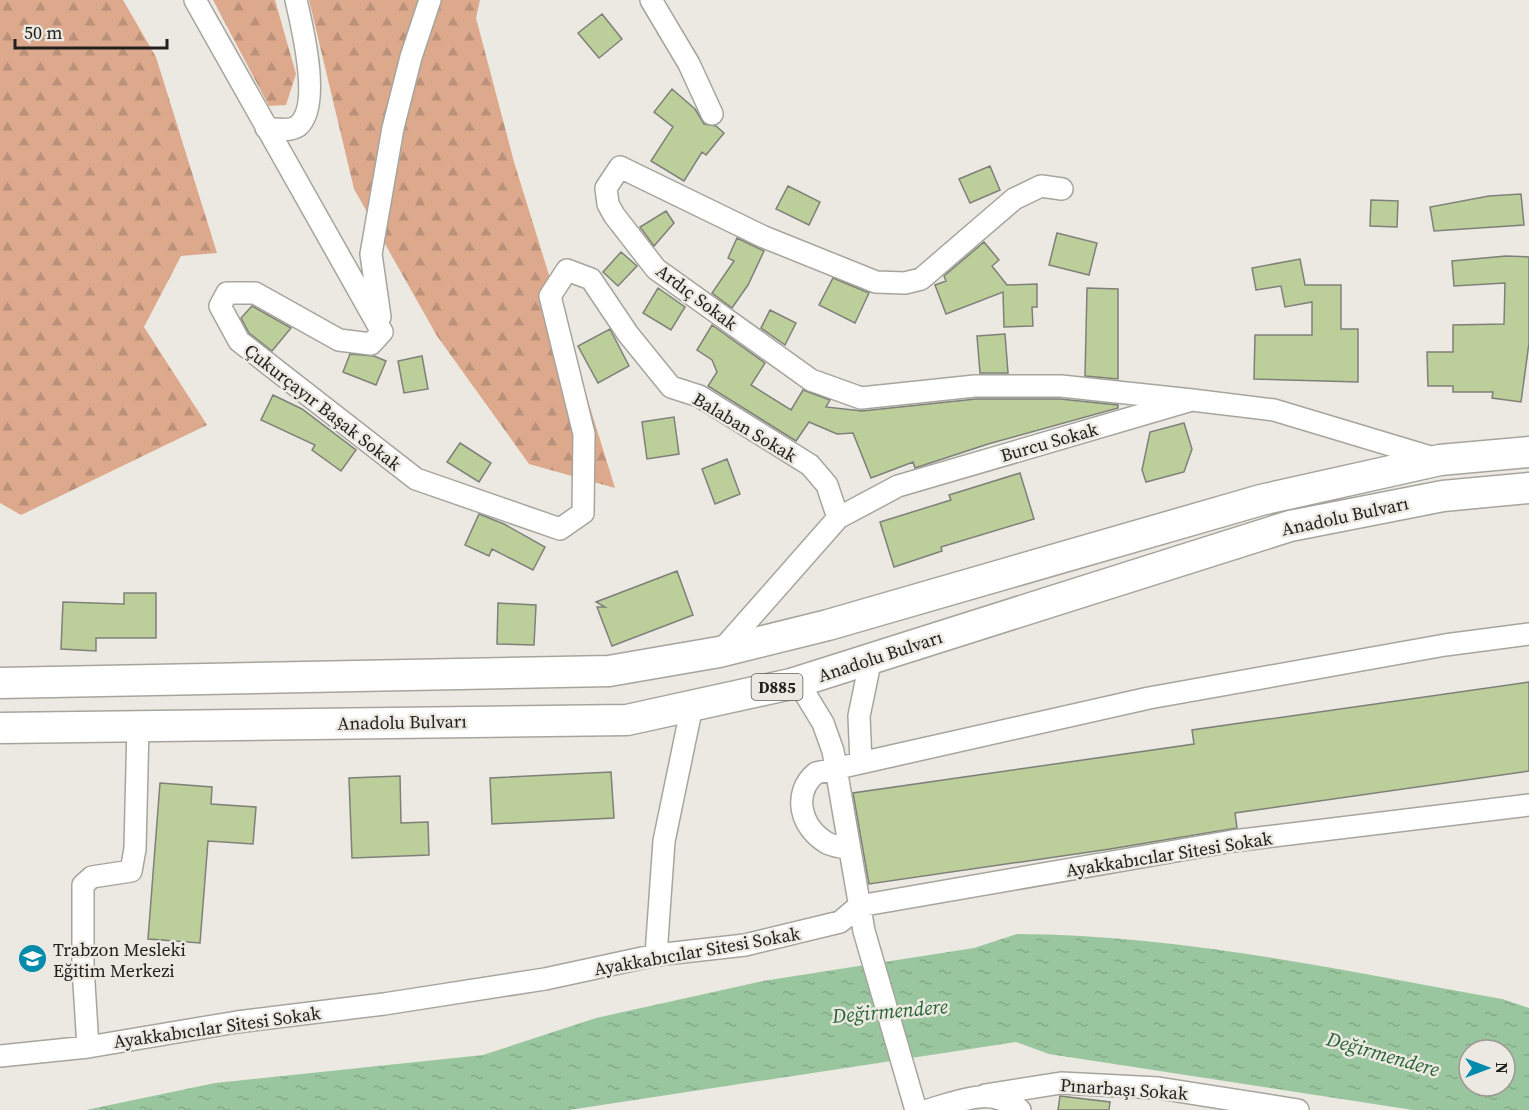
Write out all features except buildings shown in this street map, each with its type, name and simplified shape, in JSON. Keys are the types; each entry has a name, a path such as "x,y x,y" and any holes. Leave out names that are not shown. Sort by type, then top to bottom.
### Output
{"highway":[{"name":"Anadolu Bulvarı","path":"0,683 609,671 719,652 828,625 1261,500 1440,460 1529,452"},
{"name":"Anadolu Bulvarı","path":"0,729 627,720 798,682 1290,526 1443,496 1529,488"}],"street":[{"path":"195,0 382,332"},
{"path":"266,128 285,130 297,126 305,114 309,88 309,57 296,0"},
{"path":"382,332 371,254 393,128 411,57 430,0"},
{"path":"651,0 689,64 712,114"},
{"name":"Ardıç Sokak","path":"1062,189 1041,186 1014,199 921,279 904,283 876,282 764,237 620,167 606,188 608,204 614,215 656,269 812,380 861,398 975,386 1061,386 1191,400"},
{"name":"Çukurçayır Başak Sokak","path":"382,332 371,344 339,340 255,293 227,293 220,306 239,341 416,479 560,529 583,513 584,434 550,296 567,270"},
{"name":"Balaban Sokak","path":"567,270 591,279 628,334 672,387 699,396 810,465 827,485 838,518"},
{"name":"Burcu Sokak","path":"719,652 838,518 897,486 1191,400 1274,410 1440,460"},
{"path":"849,849 828,844 804,820 801,801 806,782 816,773 1149,698 1445,645 1529,634"},
{"path":"861,763 859,716 871,658"},
{"path":"798,682 822,723 833,750 864,932 919,1106"},
{"path":"656,955 664,841 692,706"},
{"path":"88,1047 83,967 83,885 92,877 131,871 135,849 138,726"},
{"name":"Ayakkabıcılar Sitesi Sokak","path":"0,1056 88,1047 237,1022 384,1004 545,979 656,955 745,945 840,922 859,906 1233,841 1529,805"},
{"name":"Pınarbaşı Sokak","path":"919,1106 1061,1083 1158,1088 1298,1110"},
{"path":"985,1095 1001,1098 1020,1110"}],"green space":[{"path":"0,0 123,0 156,57 217,253 181,256 144,327 207,425 21,515 0,503"},
{"path":"213,0 275,0 296,74 286,105 269,106"},
{"path":"309,0 480,0 476,18 514,162 615,488 529,464 437,336 354,189"}],"water":[{"name":"Değirmendere","path":"1017,934 1139,940 1321,966 1502,999 1529,1008 1529,1110 1413,1110 1049,1054 1016,1042 569,1110 86,1110 215,1083 483,1055 596,1018 763,981 974,948"}],"place":[{"name":"Trabzon Mesleki Eğitim Merkezi","path":"32,959"}]}
